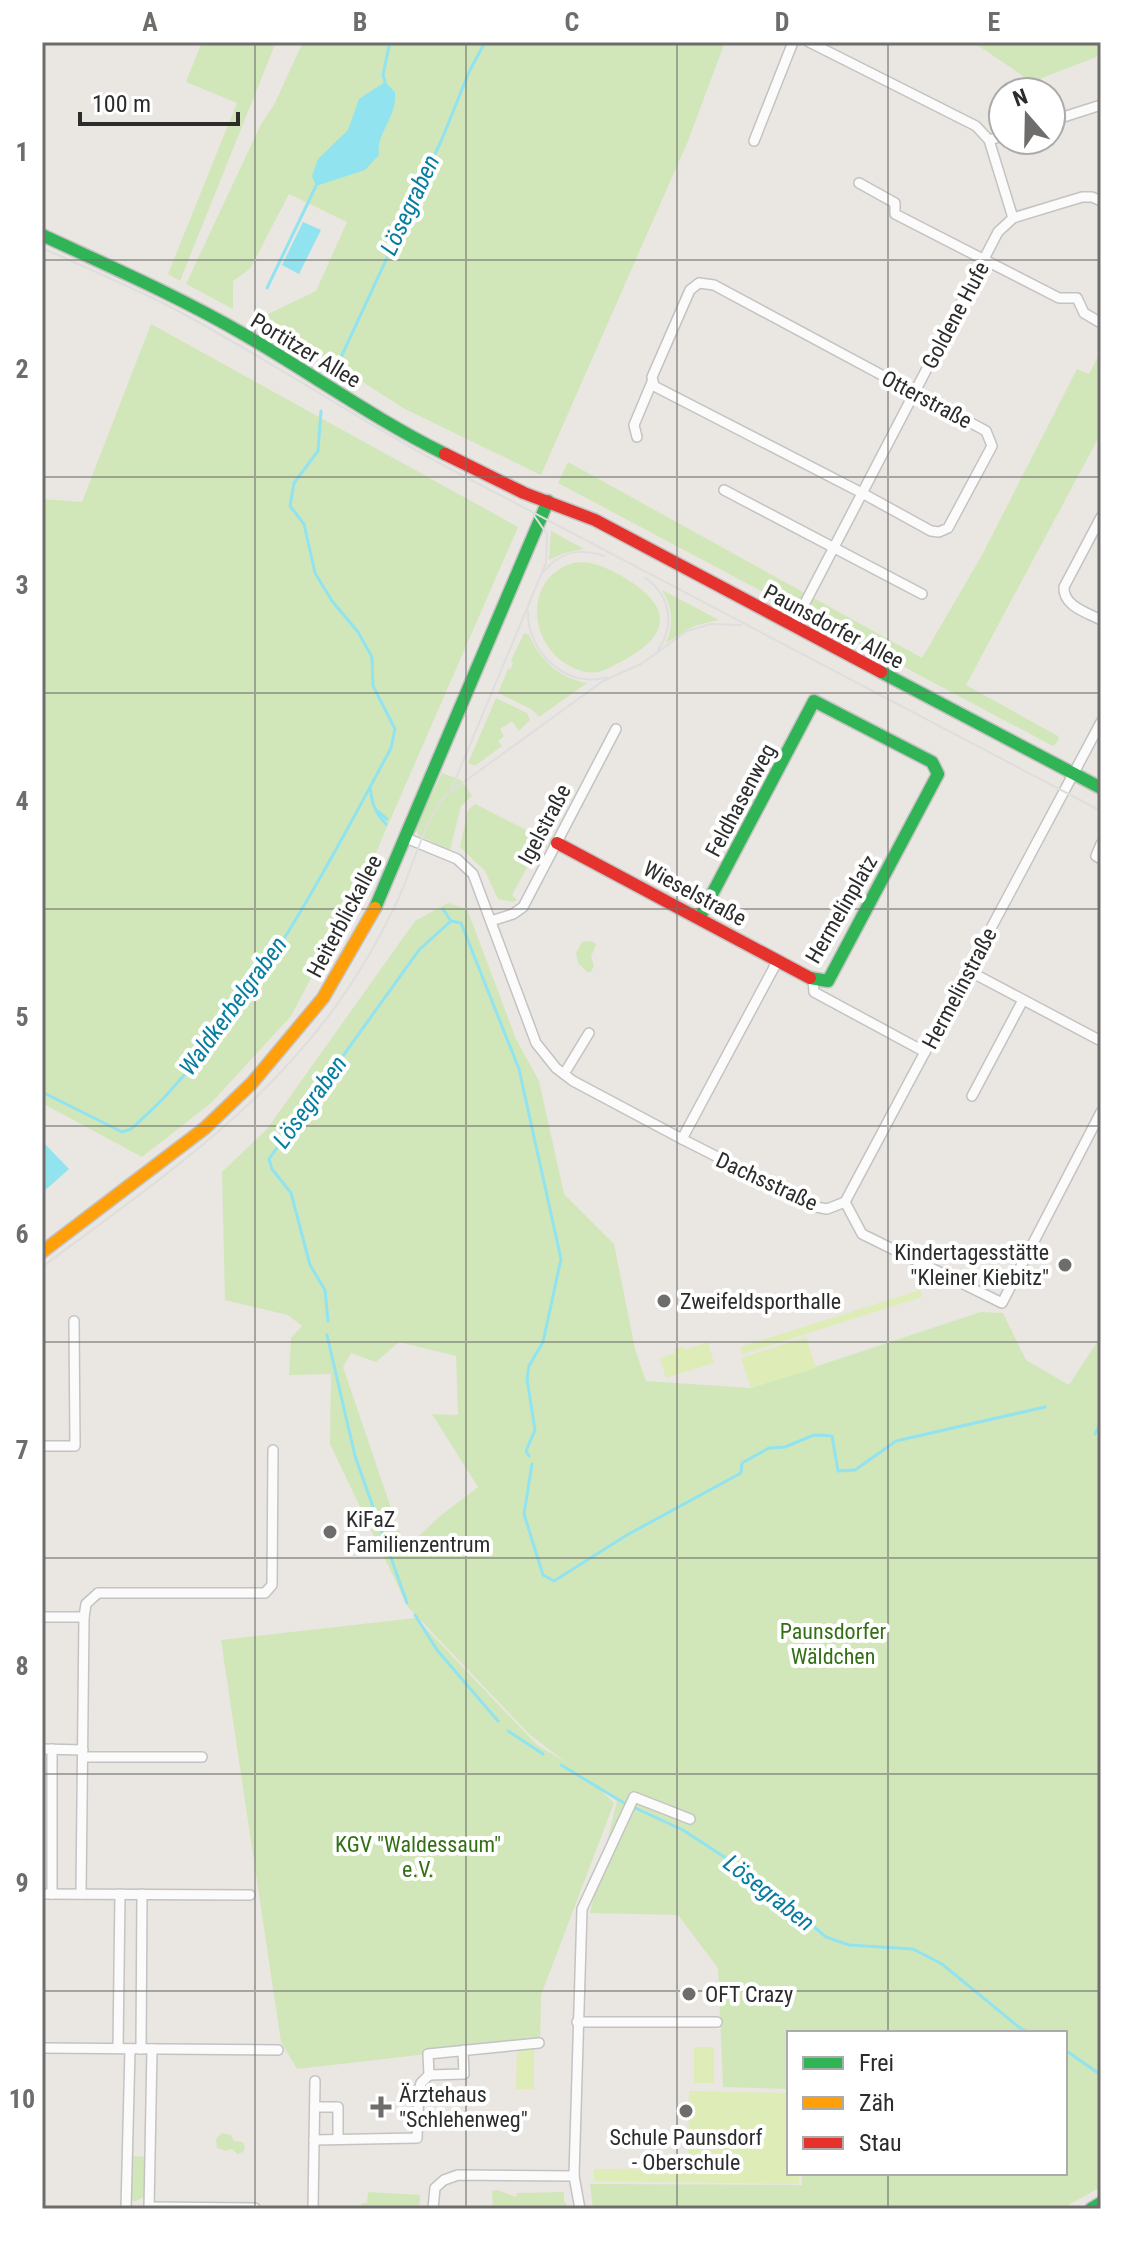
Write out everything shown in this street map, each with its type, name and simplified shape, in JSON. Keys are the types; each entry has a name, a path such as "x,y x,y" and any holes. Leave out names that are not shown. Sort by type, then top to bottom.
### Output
{"main road":[{"name":"Portitzer Allee","path":"42,235 168,293 245,335 433,448 524,493 548,501"},
{"name":"Paunsdorfer Allee","path":"548,501 595,520 1101,788"},
{"name":"Heiterblickallee","path":"42,1252 205,1128 280,1050 323,998 375,909 548,501"},
{"name":"Feldhasenweg","path":"700,917 814,701 929,760 937,768"},
{"name":"Hermelinplatz","path":"813,980 828,981 938,774 937,768"},
{"name":"Wieselstraße","path":"557,843 813,980"},
{"path":"1091,2209 1101,2203"}],"street":[{"path":"754,141 793,42"},
{"path":"809,42 976,126 987,138"},
{"path":"1067,116 1101,105"},
{"path":"994,156 1013,218 1082,197 1101,201"},
{"path":"859,183 895,203 895,214 1059,298 1077,298 1084,313 1101,323"},
{"name":"Goldene Hufe","path":"793,626 998,232 1013,218"},
{"name":"Otterstraße","path":"637,437 634,425 690,290 706,283 986,431 992,446 948,528 931,531 652,382"},
{"path":"724,490 922,594"},
{"path":"1101,517 1063,593 1067,602 1101,620"},
{"path":"1073,774 1101,722"},
{"name":"Igelstraße","path":"491,921 513,914 523,907 616,729"},
{"name":"Hermelinstraße","path":"845,1202 1073,774"},
{"name":"Dachsstraße","path":"406,838 467,866 479,886 536,1043 556,1068 682,1139 816,1207 827,1209 845,1202 862,1234 1002,1303 1101,1112"},
{"path":"1101,844 1096,856 1101,859"},
{"path":"682,1139 778,960"},
{"path":"969,971 1101,1041"},
{"name":"Hermelinplatz","path":"813,980 814,992 925,1052"},
{"path":"972,1096 1023,1000"},
{"path":"564,1074 589,1033"},
{"path":"42,1446 75,1446 74,1321"},
{"path":"81,1894 86,1604 98,1593 270,1591 273,1450"},
{"path":"42,1617 84,1617"},
{"path":"202,1757 47,1749 47,1894 250,1895"},
{"path":"580,2209 574,2176 582,1909 634,1797 690,1819"},
{"path":"118,2048 120,1894"},
{"path":"142,1894 141,2049 149,2208 255,2208"},
{"path":"577,2022 717,2022"},
{"path":"429,2075 428,2054 539,2043"},
{"path":"42,2048 278,2050"},
{"path":"126,2209 141,2049"},
{"path":"314,2140 417,2138 421,2083 429,2075 464,2074 463,2050"},
{"path":"313,2209 315,2081"},
{"path":"315,2107 338,2107 338,2139"},
{"path":"433,2209 435,2188 444,2180 458,2175 574,2176"}],"green space":[{"path":"202,42 276,42 180,281 168,274 237,103 186,82"},
{"path":"303,42 725,42 688,141 541,475 403,408 332,362 261,324 266,315 316,291 347,222 289,194 250,269 233,281 233,309 186,284"},
{"path":"973,42 1101,42 1101,55 1047,76 1023,76"},
{"path":"151,324 518,527 371,864 291,1016 211,1103 142,1157 42,1103 42,499 82,502"},
{"path":"1101,351 1101,433 966,685 1058,736 1059,740 1053,746 558,483 568,462 922,658 981,557 1077,369 1089,374"},
{"path":"551,531 584,549 549,560"},
{"path":"573,563 591,563 620,575 648,595 660,616 659,627 643,648 598,672 582,671 568,665 555,655 539,627 539,596 546,582 557,571"},
{"path":"662,590 719,620 694,626 666,643 671,616"},
{"path":"524,633 559,672 587,683 539,717 531,709 498,693"},
{"path":"496,698 527,713 530,720 519,731 512,721 500,729 504,736 498,741 502,746 475,766 468,763"},
{"path":"442,773 461,780 472,796 461,806 450,850 419,836 415,829"},
{"path":"475,804 542,838 547,845 547,848 539,845 512,895 517,900 513,902 498,899 485,871 460,847 468,810"},
{"name":"Paunsdorfer Wäldchen","path":"448,903 467,909 516,1039 539,1081 564,1194 614,1244 635,1349 646,1381 751,1388 981,1312 1003,1313 1026,1360 1069,1385 1101,1336 1101,2187 1061,2209 593,2209 590,2184 802,2185 802,2175 1067,2175 1067,2031 787,2031 787,2089 723,2087 718,1968 678,1915 590,1913 617,1801 591,1781 614,1803 541,1995 540,2041 297,2069 281,2042 221,1640 416,1618 537,1745 566,1762 530,1735 408,1607 330,1444 331,1374 289,1375 291,1338 302,1326 288,1315 225,1300 222,1172 267,1129 415,921","holes":["399,1342 456,1356 458,1415 432,1414 478,1487 405,1549 343,1367 351,1353 376,1362"]},
{"path":"582,942 596,944 591,957 594,966 591,972 587,972 578,963 576,953"},
{"path":"920,1290 922,1297 743,1354 740,1347"},
{"path":"806,1337 816,1368 751,1388 741,1358"},
{"path":"708,1342 714,1363 666,1378 660,1358 675,1353 674,1349 684,1346 685,1350"},
{"path":"694,2047 714,2047 714,2083 694,2083"},
{"path":"534,2049 534,2089 516,2089 517,2050"},
{"path":"689,2091 787,2093 787,2175 799,2175 799,2184 594,2181 594,2169 688,2170"},
{"path":"222,2133 231,2135 234,2141 243,2142 243,2152 237,2154 232,2149 217,2148 216,2139"},
{"path":"129,2156 149,2157 148,2195 135,2201 127,2199"},
{"path":"492,2191 516,2197 517,2193 564,2192 564,2201 570,2209 493,2209"},
{"path":"368,2192 420,2195 419,2209 361,2209 362,2203 367,2203"}],"water":[{"path":"385,82 395,92 395,102 381,139 379,155 365,170 316,186 312,176 318,159 348,130 359,99"},
{"path":"303,222 321,230 299,274 282,265"},
{"path":"42,1141 69,1169 42,1193"}],"waterway":[{"path":"385,82 383,75 390,42"},
{"name":"Lösegraben","path":"336,368 485,42"},
{"path":"267,288 316,186"},
{"name":"Waldkerbelgraben","path":"42,1092 122,1132 131,1129 156,1106 203,1053 264,970 318,882 391,748 395,729 373,686 372,657 358,632 332,601 315,573 304,524 290,506 294,483 318,451 321,411"},
{"name":"Lösegraben","path":"370,787 375,808 386,824"},
{"name":"Lösegraben","path":"376,810 387,819"},
{"name":"Lösegraben","path":"328,1321 325,1290 310,1265 291,1193 272,1169 269,1159 419,950 451,921 443,909"},
{"path":"451,921 461,923 519,1069 561,1259 543,1342 529,1366 527,1379 535,1430 526,1451 529,1456"},
{"name":"Lösegraben","path":"327,1335 355,1456 407,1603"},
{"path":"532,1464 524,1514 543,1575 554,1581 627,1535 741,1473 742,1463 769,1448 785,1447 814,1435 832,1436 838,1471 855,1470 896,1441 1045,1407"},
{"path":"1095,1434 1101,1422"},
{"name":"Lösegraben","path":"415,1615 437,1650 498,1721"},
{"name":"Lösegraben","path":"508,1731 543,1754"},
{"name":"Lösegraben","path":"561,1765 624,1803"},
{"name":"Lösegraben","path":"633,1807 683,1830 761,1881 826,1937 849,1945 913,1949 942,1964 1027,2031"},
{"name":"Lösegraben","path":"1067,2051 1101,2075"}],"tram line":[{"path":"42,248 165,304 441,464 1101,811"},
{"path":"451,790 546,563 547,534 533,514"},
{"path":"544,572 556,560 571,553 587,552 604,556"},
{"path":"645,578 660,593 668,611 667,631 658,650"},
{"path":"528,611 534,640 552,664 578,678 592,680 607,677"},
{"path":"42,1267 207,1141 282,1071 316,1032 354,979 380,935 398,900 426,830 446,795 603,681 641,664 687,631 711,624 741,625"}],"traffic: fast":[{"path":"42,235 220,321 394,427 445,454"},
{"path":"375,908 548,501"},
{"path":"881,672 1101,788"},
{"path":"700,917 814,701 932,762 938,774 828,981 810,978"},
{"path":"1091,2209 1101,2203"}],"traffic: slow":[{"path":"42,1252 205,1128 252,1083 323,998 375,908"}],"traffic: jam":[{"path":"445,454 524,493 595,520 881,672"},
{"path":"557,843 810,978"}],"place":[{"name":"Kindertagesstätte \"Kleiner Kiebitz\"","path":"1065,1265"},
{"name":"Zweifeldsporthalle","path":"664,1301"},
{"name":"KiFaZ Familienzentrum","path":"330,1532"},
{"name":"OFT Crazy","path":"689,1994"},
{"name":"Ärztehaus \"Schlehenweg\"","path":"381,2107"},
{"name":"Schule Paunsdorf - Oberschule","path":"686,2111"}],"park label":[{"name":"KGV \"Waldessaum\" e.V.","path":"418,1856"}]}
